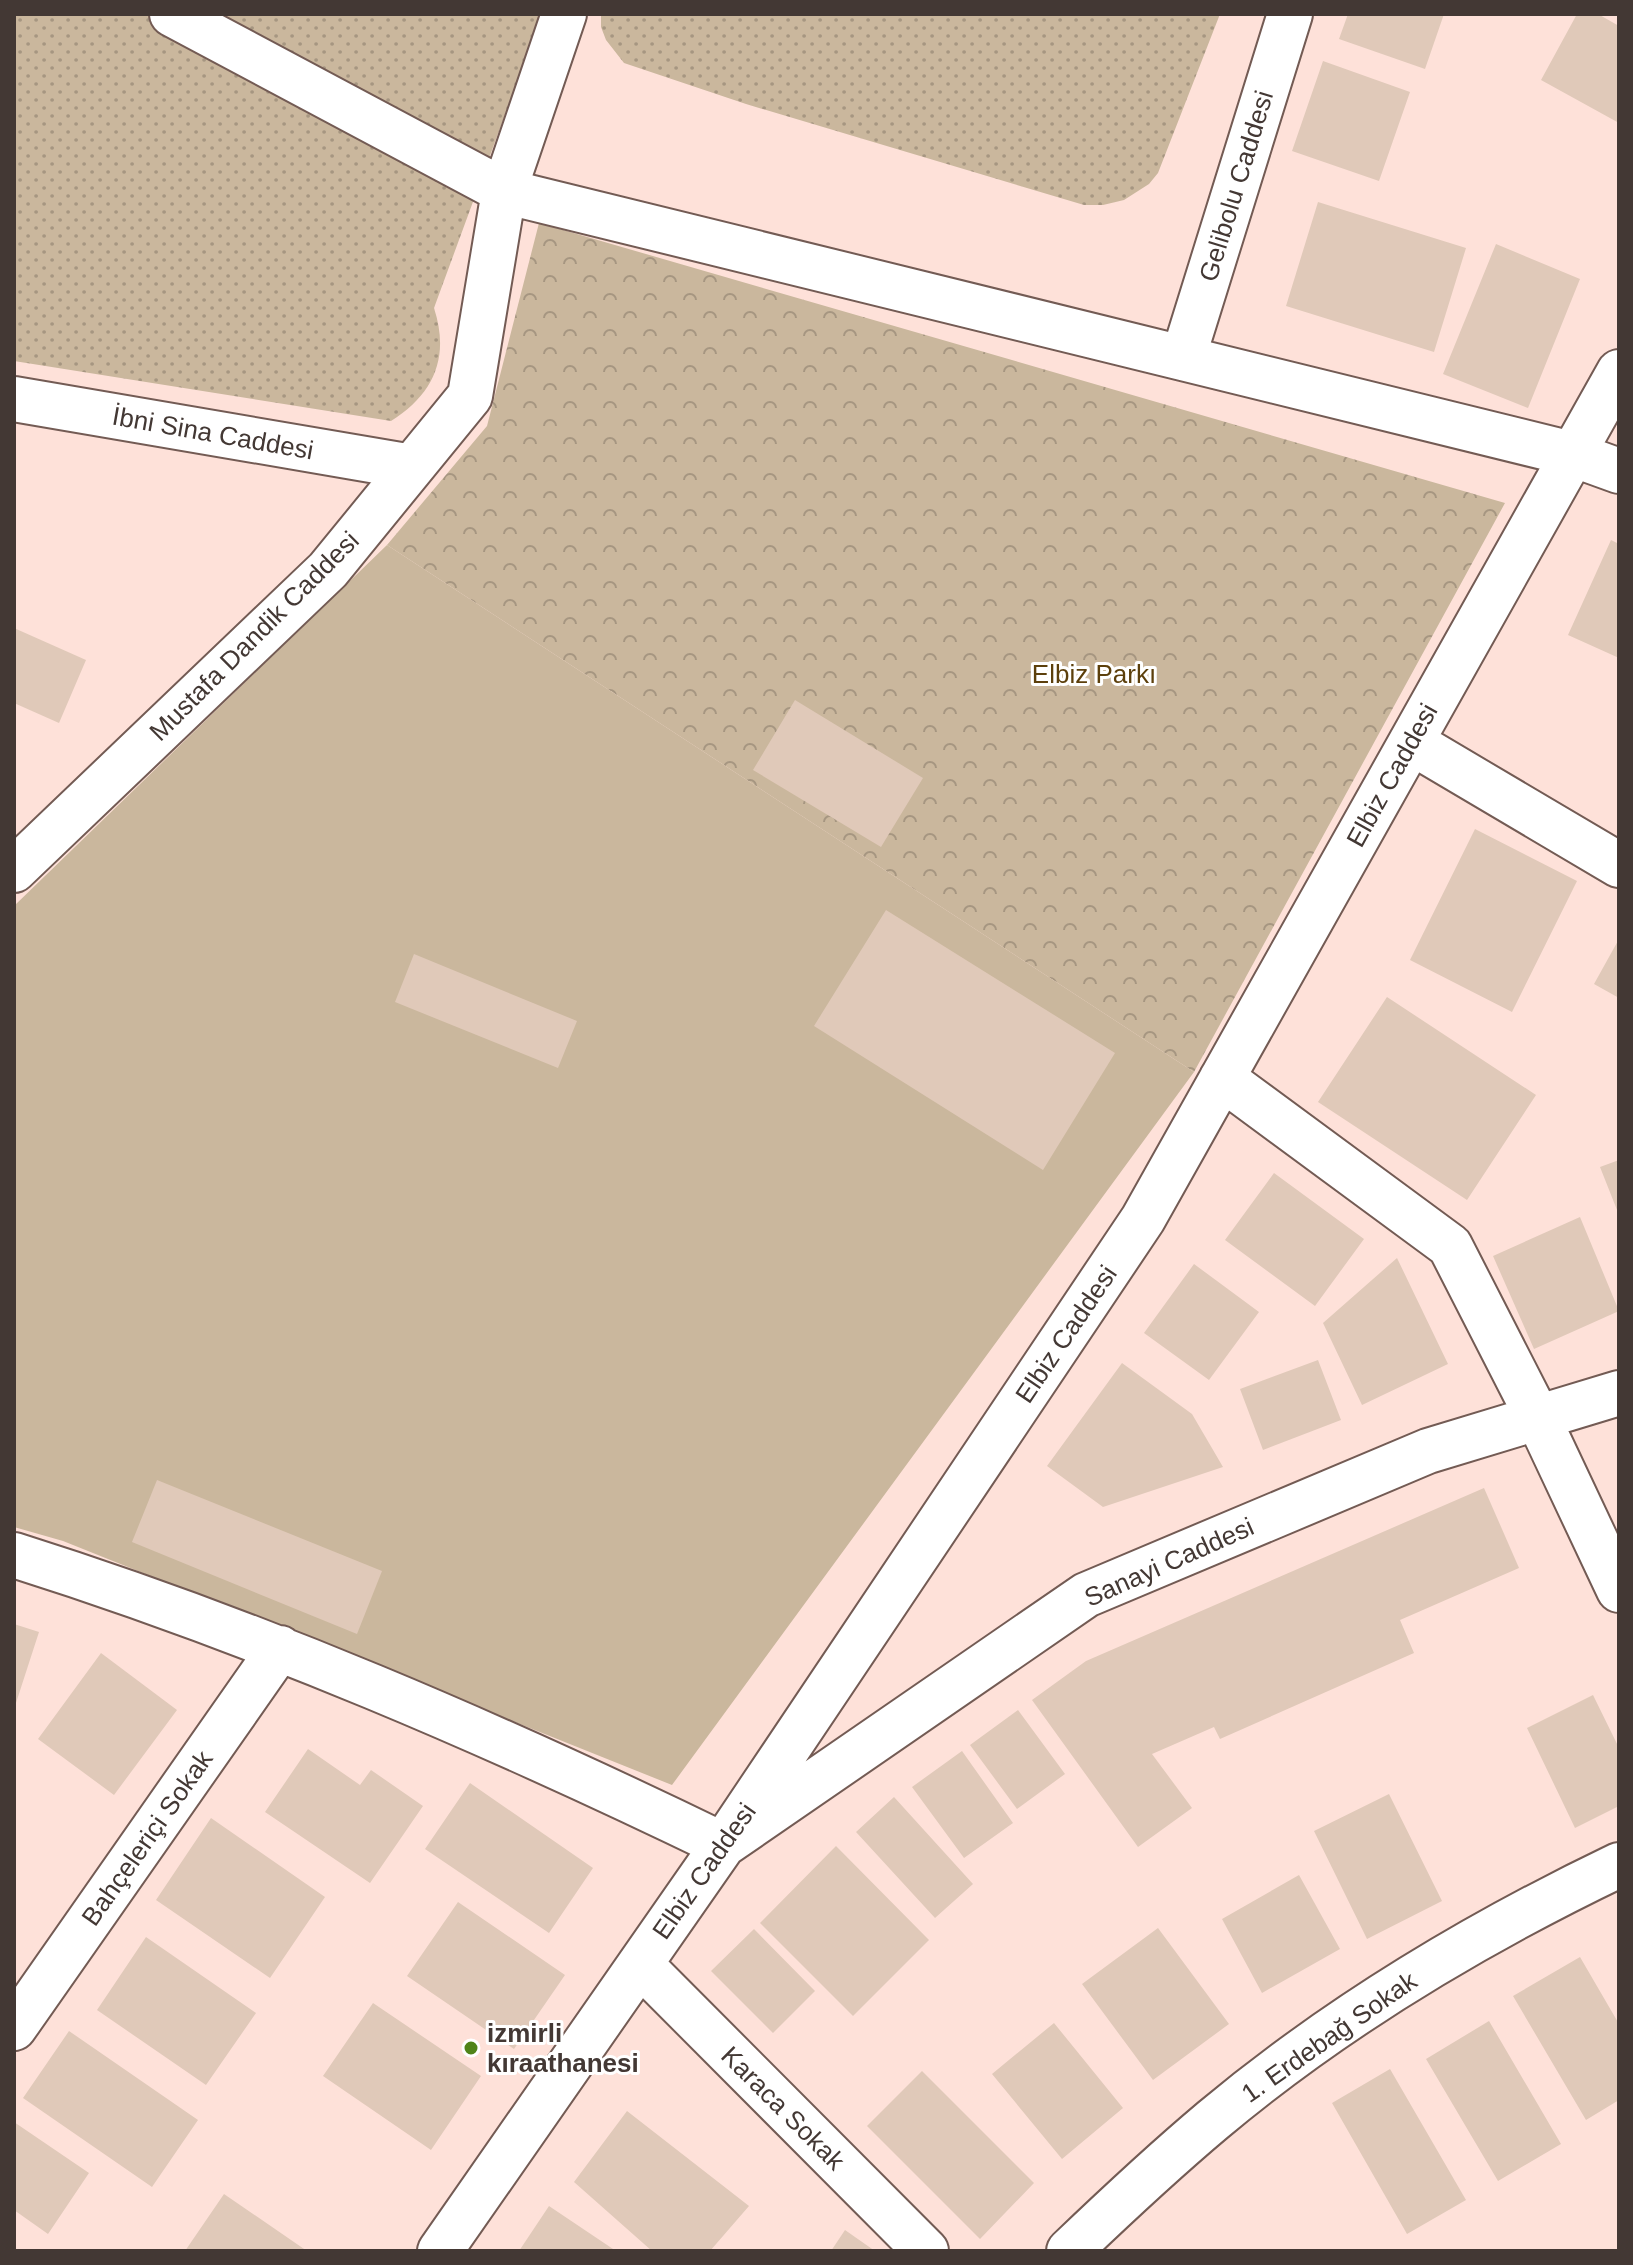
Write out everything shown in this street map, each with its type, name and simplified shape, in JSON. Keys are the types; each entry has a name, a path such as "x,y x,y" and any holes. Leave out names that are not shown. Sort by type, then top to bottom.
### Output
{"street":[{"path":"172,14 504,191 1572,454 1619,471"},
{"name":"Mustafa Dandik Caddesi","path":"16,866 328,570 470,396 504,191 564,14"},
{"name":"Gelibolu Caddesi","path":"1183,358 1290,14"},
{"name":"Elbiz Caddesi","path":"440,2251 723,1845 1143,1219 1619,372"},
{"name":"İbni Sina Caddesi","path":"14,399 412,467"},
{"path":"1411,742 1619,865"},
{"path":"1222,1078 1450,1246 1538,1418 1619,1590"},
{"name":"Sanayi Caddesi","path":"723,1845 1086,1595 1428,1451 1619,1393"},
{"path":"14,1555 280,1648 408,1700 553,1763 723,1845"},
{"name":"Bahçeleriçi Sokak","path":"14,2028 280,1648"},
{"name":"1. Erdebağ Sokak","path":"1069,2251 1215,2119 1304,2050 1459,1949 1545,1900 1619,1865"},
{"name":"Karaca Sokak","path":"640,1964 926,2251"}],"green space":[{"path":"14,14 542,14 434,308 439,326 439,358 435,373 418,399 391,421 14,361"},
{"path":"601,14 1220,14 1158,173 1149,184 1124,200 1084,205 746,104 624,63 606,40 601,27"},
{"name":"Elbiz Parkı","path":"539,223 1505,503 1194,1072 387,545 487,426"},
{"path":"387,545 1194,1072 672,1785 63,1541 14,1527 14,906"}],"building":[{"path":"1348,14 1444,14 1425,69 1339,39"},
{"path":"1577,14 1598,14 1619,26 1619,123 1541,80"},
{"path":"1323,61 1410,92 1379,181 1292,151"},
{"path":"1318,202 1466,248 1434,352 1286,306"},
{"path":"1496,244 1580,279 1528,408 1443,374"},
{"path":"1611,540 1619,544 1619,658 1568,635"},
{"path":"14,628 86,660 59,723 14,703"},
{"path":"795,700 923,778 881,847 753,770"},
{"path":"1475,829 1577,881 1512,1012 1410,960"},
{"path":"886,910 1115,1053 1043,1170 814,1026"},
{"path":"1619,939 1619,998 1594,984"},
{"path":"414,954 577,1021 558,1068 395,1002"},
{"path":"1387,997 1536,1095 1467,1200 1318,1102"},
{"path":"1619,1160 1619,1215 1600,1167"},
{"path":"1274,1173 1364,1239 1315,1306 1225,1240"},
{"path":"1580,1217 1619,1311 1534,1349 1493,1256"},
{"path":"1397,1258 1448,1364 1362,1405 1323,1323"},
{"path":"1194,1264 1259,1312 1209,1380 1144,1333"},
{"path":"1318,1360 1341,1420 1263,1450 1240,1389"},
{"path":"1122,1363 1192,1414 1223,1467 1103,1507 1047,1466"},
{"path":"157,1480 382,1571 357,1634 132,1542"},
{"path":"1484,1488 1519,1568 1400,1620 1414,1653 1220,1739 1214,1727 1152,1754 1192,1808 1138,1847 1032,1700 1086,1661"},
{"path":"14,1624 39,1632 15,1706 14,1706"},
{"path":"101,1653 177,1710 114,1795 38,1739"},
{"path":"1593,1695 1619,1748 1619,1806 1575,1828 1527,1728"},
{"path":"1018,1710 1065,1774 1017,1809 970,1745"},
{"path":"308,1749 360,1785 371,1770 423,1806 370,1883 265,1812"},
{"path":"962,1751 1013,1823 964,1858 912,1787"},
{"path":"470,1783 593,1868 549,1933 425,1849"},
{"path":"1389,1794 1442,1901 1367,1939 1314,1831"},
{"path":"894,1797 973,1884 935,1918 856,1832"},
{"path":"211,1818 325,1897 270,1978 156,1900"},
{"path":"836,1846 929,1940 853,2016 760,1923"},
{"path":"1299,1875 1340,1949 1262,1993 1222,1919"},
{"path":"458,1902 565,1975 514,2049 407,1976"},
{"path":"1158,1928 1229,2024 1153,2080 1082,1984"},
{"path":"754,1929 815,1991 773,2033 711,1971"},
{"path":"146,1937 256,2013 206,2085 97,2010"},
{"path":"1580,1957 1619,2024 1619,2100 1586,2120 1513,1996"},
{"path":"373,2003 481,2076 431,2150 323,2076"},
{"path":"1489,2021 1561,2144 1498,2181 1426,2059"},
{"path":"1054,2023 1123,2108 1062,2159 992,2074"},
{"path":"69,2031 198,2120 152,2187 23,2098"},
{"path":"1390,2069 1466,2200 1407,2234 1332,2103"},
{"path":"922,2071 1034,2183 980,2239 867,2126"},
{"path":"627,2111 749,2206 710,2251 652,2251 574,2182"},
{"path":"14,2122 89,2173 48,2234 14,2210"},
{"path":"224,2194 307,2251 185,2251"},
{"path":"549,2206 616,2251 519,2251"},
{"path":"845,2230 875,2251 831,2251"}],"place":[{"name":"izmirli kıraathanesi","path":"471,2048"}]}
